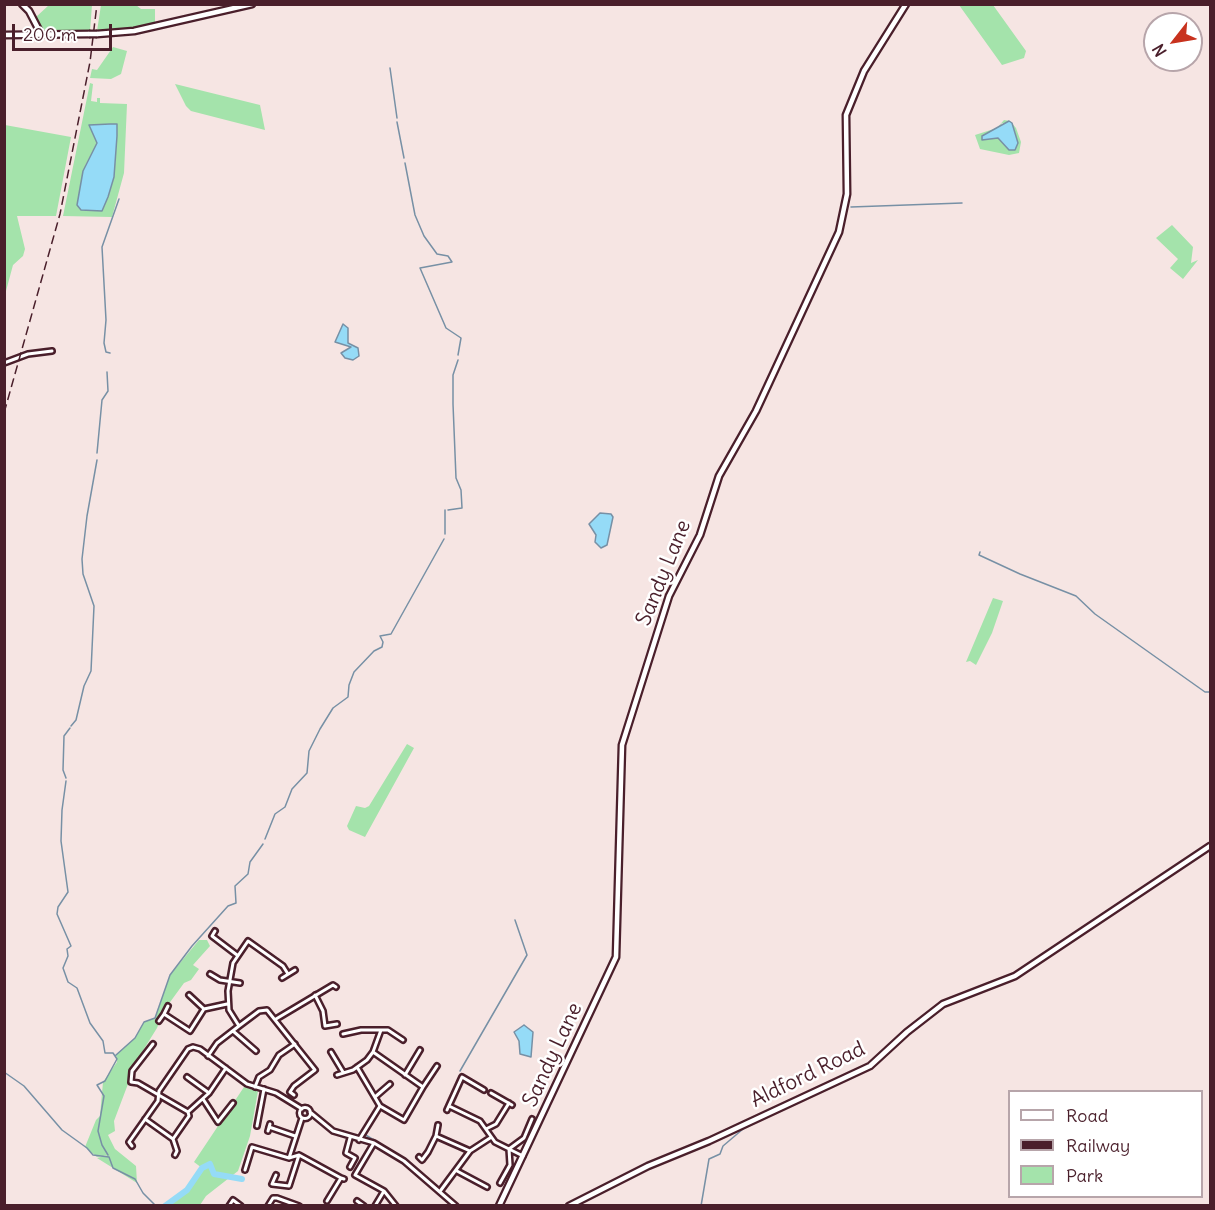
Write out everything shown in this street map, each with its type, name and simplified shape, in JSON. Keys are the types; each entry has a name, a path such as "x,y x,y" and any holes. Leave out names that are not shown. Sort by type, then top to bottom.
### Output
{"street":[{"path":"22,4 29,11 41,34"},
{"path":"4,35 97,34 134,31 252,4"},
{"name":"Sandy Lane","path":"499,1206 616,957 622,745 665,607 700,535 719,476 756,411 839,232 847,194 846,115 864,71 906,4"},
{"path":"4,363 28,354 52,351"},
{"name":"Aldford Road","path":"569,1206 648,1166 709,1141 870,1066 907,1032 943,1004 999,984 1079,935 1210,846"},
{"path":"215,931 210,938 237,955"},
{"path":"239,1026 227,1004 237,955 249,939 283,966 288,974"},
{"path":"282,978 295,970"},
{"path":"210,974 240,983"},
{"path":"276,1019 333,985"},
{"path":"315,995 323,1011 323,1026 337,1024"},
{"path":"191,996 204,1009"},
{"path":"190,1031 204,1009 227,1004"},
{"path":"159,1021 168,1006"},
{"path":"208,1056 217,1043 262,1010 272,1013 319,1074"},
{"path":"164,1014 194,1034"},
{"path":"343,1034 361,1030 388,1030 403,1040"},
{"path":"337,1075 357,1067 373,1052 381,1030"},
{"path":"233,1031 253,1045 256,1051"},
{"path":"153,1044 132,1071 132,1082 138,1083 188,1112"},
{"path":"255,1087 259,1077 270,1070 279,1055 295,1044"},
{"path":"129,1143 159,1096 159,1091 188,1049 196,1047 247,1084 276,1093 301,1110 302,1119 289,1158"},
{"path":"405,1075 420,1050"},
{"path":"373,1052 423,1087"},
{"path":"332,1055 343,1072"},
{"path":"357,1067 380,1106 406,1121 423,1087 436,1068 431,1066"},
{"path":"173,1138 189,1116 188,1112 209,1093 226,1068"},
{"path":"294,1095 288,1091 315,1070"},
{"path":"484,1090 461,1076 448,1108 480,1121 490,1137 523,1156"},
{"path":"187,1077 209,1093"},
{"path":"375,1097 388,1086"},
{"path":"257,1126 264,1089"},
{"path":"486,1129 498,1122 510,1104 491,1094"},
{"path":"203,1099 219,1124 233,1103"},
{"path":"359,1140 380,1106"},
{"path":"301,1110 307,1108 310,1114 333,1131 350,1138 374,1143 404,1161 441,1190 456,1206"},
{"path":"302,1119 310,1114"},
{"path":"145,1119 173,1138 177,1153"},
{"path":"508,1149 524,1138 532,1119"},
{"path":"422,1160 436,1136 438,1125"},
{"path":"269,1127 295,1136"},
{"path":"436,1136 470,1151"},
{"path":"441,1190 470,1151 490,1137"},
{"path":"350,1138 346,1153 355,1158 350,1167"},
{"path":"374,1143 354,1177 384,1191 396,1206"},
{"path":"245,1170 252,1147 289,1158 298,1155 343,1178 328,1199 324,1195"},
{"path":"500,1183 510,1165 508,1149"},
{"path":"276,1175 272,1184 289,1186 298,1155"},
{"path":"457,1171 487,1187"},
{"path":"290,1182 295,1183"},
{"path":"375,1206 384,1191"},
{"path":"268,1206 273,1198 277,1198 299,1206"},
{"path":"229,1206 232,1199 241,1206"},
{"path":"357,1201 362,1205"}],"green space":[{"path":"49,5 92,5 90,31 44,32 36,17"},
{"path":"101,5 136,5 141,9 155,9 155,25 136,29 97,31"},
{"path":"959,5 993,5 1026,51 1024,58 1002,65"},
{"path":"113,47 127,51 121,74 111,79 90,78 92,69 97,70"},
{"path":"90,83 93,84 91,101 97,102 97,98 100,98 100,103 127,104 124,173 112,217 63,216","holes":["110,124 116,152 114,177 108,197 85,166 97,143 90,125"]},
{"path":"175,84 260,105 265,130 191,111"},
{"path":"1004,120 1010,121 1016,128 1021,142 1019,153 1009,155 980,149 975,135 997,128","holes":["1002,123 1013,126 1016,135 1009,150 998,138 984,140 982,136 998,128"]},
{"path":"5,125 71,137 56,216 17,216 25,249 23,256 13,265 6,291"},
{"path":"1172,225 1193,247 1191,263 1198,260 1183,279 1170,268 1178,259 1156,238"},
{"path":"993,598 1003,601 992,633 976,665 970,661 966,662"},
{"path":"407,744 414,748 365,837 349,830 347,826 356,806 365,808 369,806"},
{"path":"199,940 207,940 210,946 193,965 199,969 191,980 184,983 157,1020 159,1023 157,1028 129,1073 128,1084 114,1121 115,1131 108,1135 115,1149 136,1166 137,1183 97,1158 108,1155 97,1157 85,1147 96,1120 100,1116 103,1082 117,1062 116,1055 135,1038 144,1022 155,1018 170,975"},
{"path":"244,1087 258,1091 250,1136 238,1171 206,1196 200,1205 165,1206 193,1184 192,1180 202,1168 194,1162"}],"water":[{"path":"1009,121 1012,123 1018,143 1015,150 1009,150 998,138 982,140 982,136"},
{"path":"117,124 114,177 108,197 102,211 81,210 77,205 83,171 97,143 89,125"},
{"path":"343,324 348,328 348,343 358,348 359,356 353,360 345,358 341,353 351,347 335,342"},
{"path":"600,513 611,514 613,517 607,545 601,548 595,542 596,535 589,524"},
{"path":"524,1025 533,1032 531,1057 520,1054 519,1041 514,1032"}],"waterway":[{"path":"390,68 397,118"},
{"path":"397,122 404,158"},
{"path":"405,163 415,215 424,236 437,254 448,256 452,262 420,268 446,328 461,338 458,355"},
{"path":"110,353 106,352 104,343 106,320 102,247 119,199"},
{"path":"851,207 962,203"},
{"path":"448,510 462,508 461,490 456,478 453,404 453,375 458,360"},
{"path":"97,453 102,400 108,391 107,372"},
{"path":"71,726 76,720 84,686 91,671 94,606 83,574 82,559 97,460"},
{"path":"445,510 445,534"},
{"path":"265,839 275,814 285,807 292,789 307,773 309,751 320,729 333,708 348,697 349,685 354,672 374,651 382,647 383,642 380,636 391,634 444,539"},
{"path":"980,552 979,555 1020,574 1076,596 1095,614 1205,692 1210,692"},
{"path":"66,778 63,770 64,736 70,728"},
{"path":"66,781 61,841 68,892 58,907 57,914 71,946 67,949 68,956 63,968 68,982 77,988 90,1023 103,1041 105,1053 113,1053 117,1059 105,1081 97,1085 104,1096 98,1131 108,1155"},
{"path":"116,1055 135,1038 144,1022 155,1018 170,975 192,946 228,906 236,903 235,886 248,874 250,862 263,844"},
{"path":"460,1071 527,955 515,920"},
{"path":"4,1072 24,1086 62,1130 93,1155 109,1157 113,1168 135,1179 143,1193 156,1206"},
{"path":"701,1206 709,1159 720,1154 723,1146 743,1129"},
{"path":"364,1134 402,1157 440,1188"},
{"path":"165,1206 187,1190 202,1168 210,1164 214,1174 242,1179"}],"railway":[{"path":"4,413 60,214 90,62 97,4"}]}
